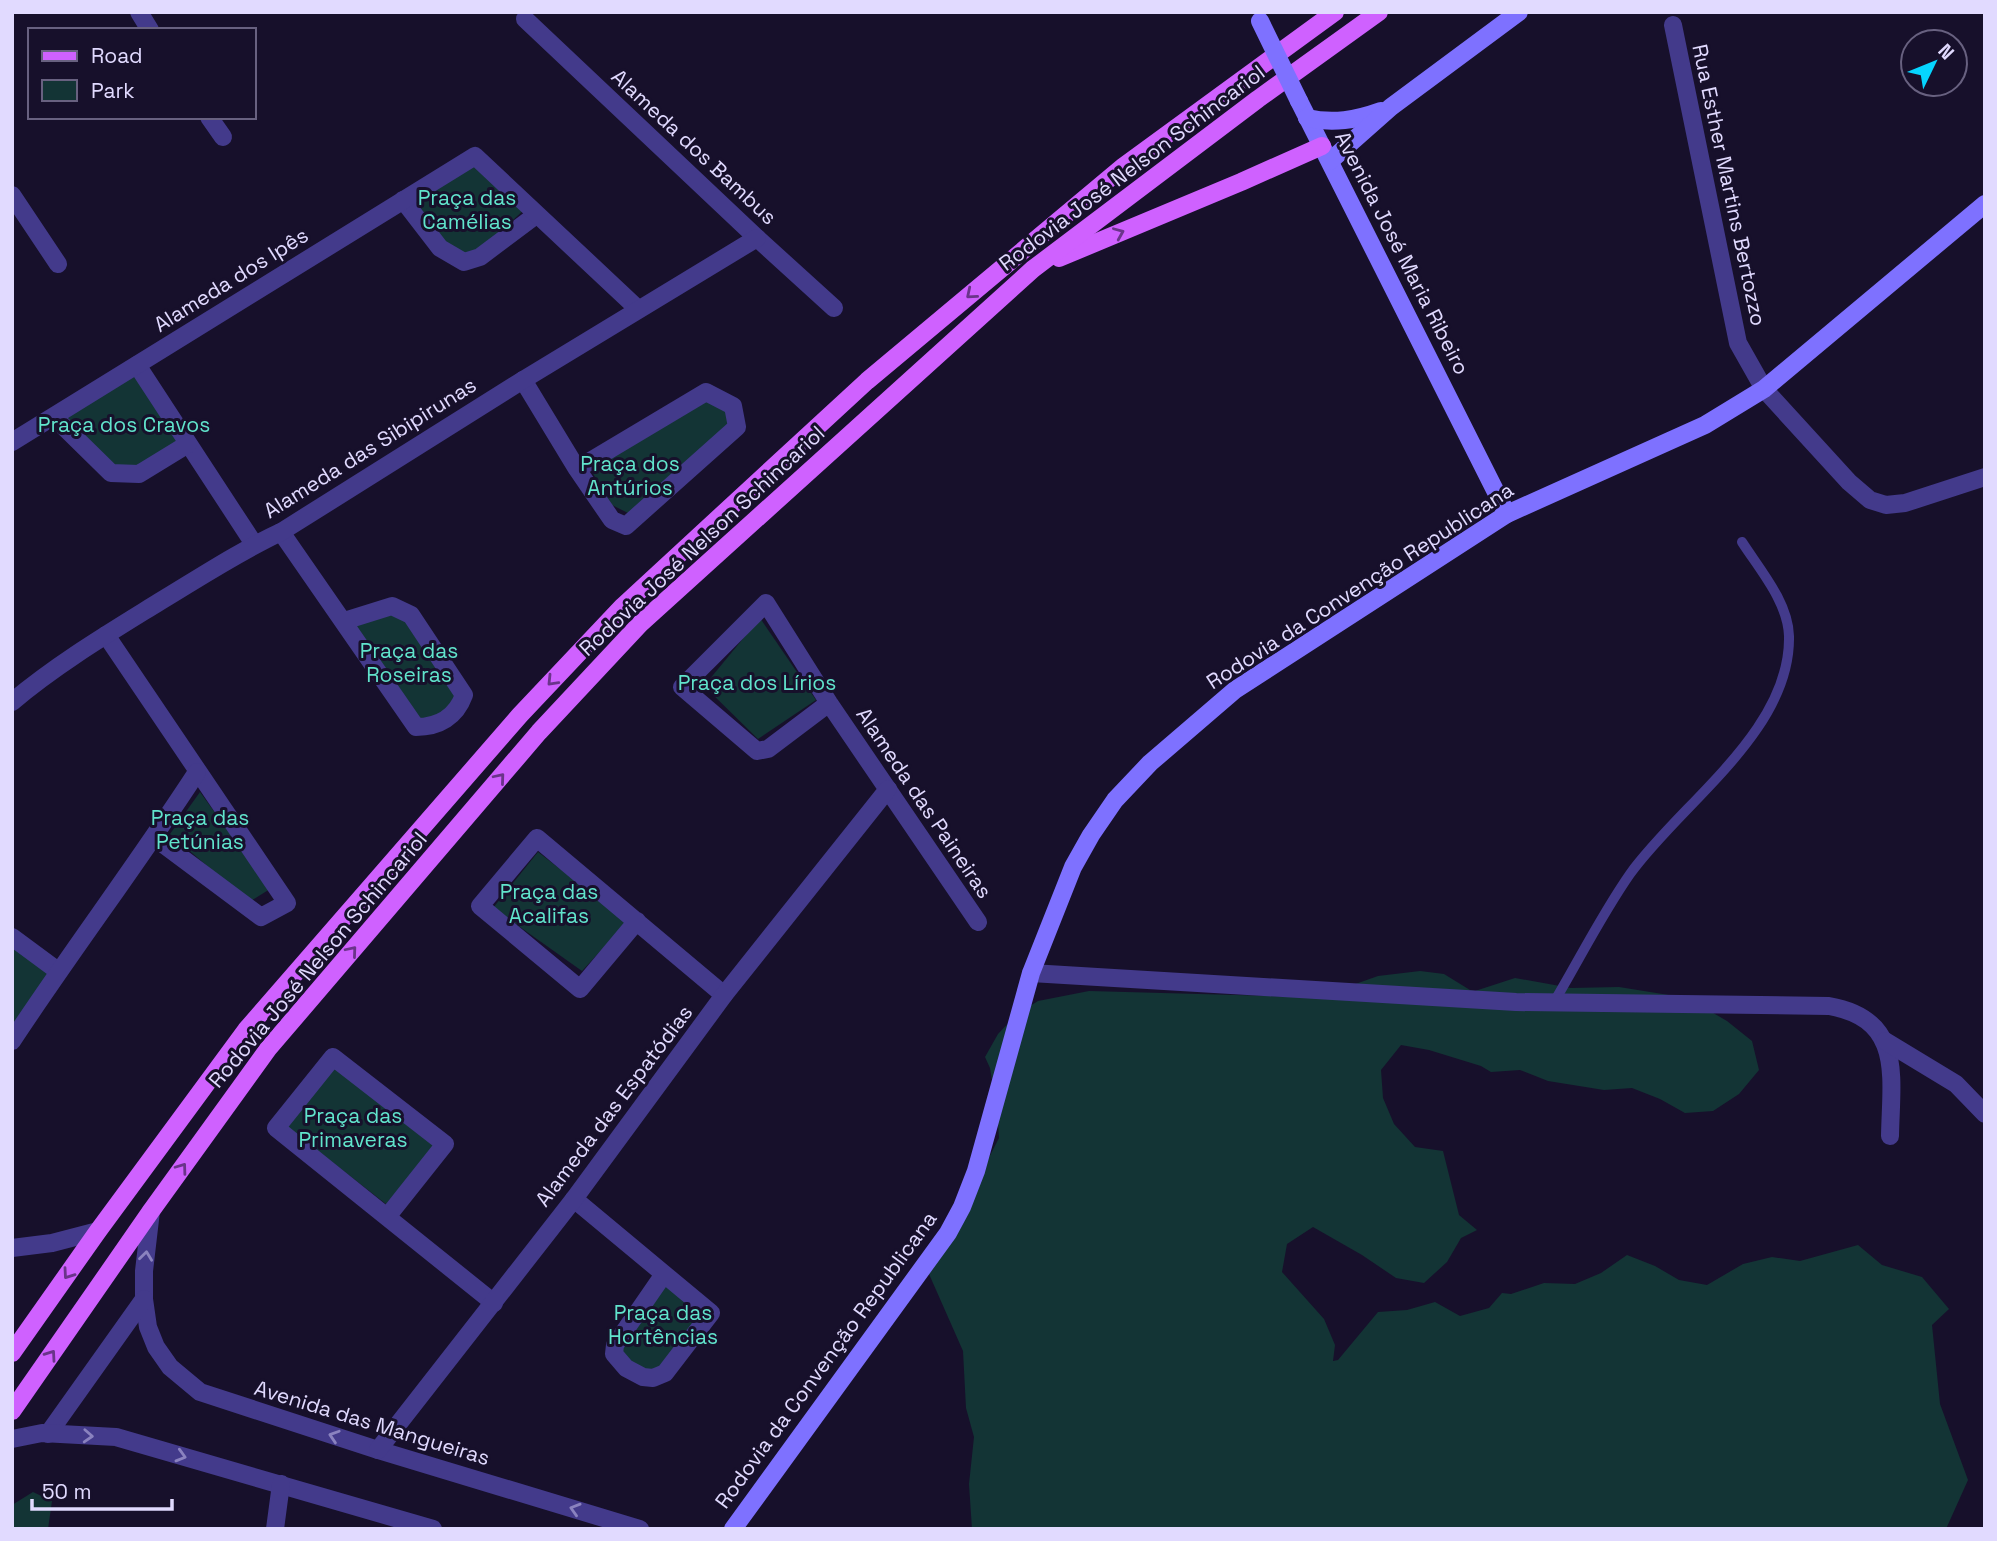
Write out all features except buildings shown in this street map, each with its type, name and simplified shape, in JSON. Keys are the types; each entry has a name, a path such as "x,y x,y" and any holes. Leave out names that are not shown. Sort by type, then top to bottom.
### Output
{"main road":[{"name":"Rodovia José Nelson Schincariol","path":"12,1353 246,1030 520,715 623,606 878,372 1124,166 1335,12"},
{"name":"Rodovia José Nelson Schincariol","path":"12,1411 151,1210 268,1049 539,732 640,624 1033,269 1248,106 1379,12"},
{"path":"1033,269 1241,182 1326,153 1519,12"},
{"name":"Avenida José Maria Ribeiro","path":"1258,17 1507,514"},
{"path":"1307,118 1327,122 1347,120 1366,117 1391,107"},
{"name":"Rodovia da Convenção Republicana","path":"733,1529 948,1233 962,1207 980,1160 1031,973 1073,867 1115,800 1150,762 1235,690 1507,514 1705,425 1764,389 1985,204"}],"street":[{"path":"139,12 149,28"},
{"name":"Alameda dos Bambus","path":"524,19 834,308"},
{"name":"Rua Esther Martins Bertozzo","path":"1673,24 1738,343 1764,389 1849,482 1870,500 1886,505 1905,503 1985,477"},
{"path":"210,119 223,137"},
{"name":"Alameda dos Ipês","path":"12,442 475,156 536,215"},
{"path":"12,195 58,264"},
{"path":"403,200 440,248 464,262 480,257 536,215 639,309"},
{"name":"Alameda das Sibipirunas","path":"12,702 106,635 254,544 281,532 523,380 757,238"},
{"path":"136,365 254,544"},
{"path":"523,380 577,468 612,520 626,526 737,427 733,406 706,392 577,468"},
{"path":"54,417 111,473 139,474 188,444"},
{"path":"281,532 416,727 443,724 461,704 464,695 411,615 392,606 344,621"},
{"name":"Alameda das Paineiras","path":"829,703 768,749 757,751 682,687 765,603 829,703 978,922"},
{"path":"106,635 287,902 261,917 155,838"},
{"path":"12,1041 58,971 155,838 197,772"},
{"name":"Alameda das Espatódias","path":"378,1450 574,1199 724,995 888,789"},
{"path":"637,921 580,989 480,906 537,838 637,921 724,995"},
{"path":"12,937 58,971"},
{"path":"1031,973 1516,1002 1829,1006 1848,1009 1870,1021 1885,1041 1891,1060 1890,1136"},
{"path":"1885,1041 1956,1084 1985,1114"},
{"path":"387,1217 444,1144 333,1057 276,1128 494,1303"},
{"path":"574,1199 711,1313 666,1373 653,1378 643,1377 626,1368 614,1354 615,1345 664,1274"},
{"name":"Avenida das Mangueiras","path":"151,1210 144,1271 148,1327 156,1347 170,1367 200,1392 378,1450 640,1529"},
{"path":"12,1248 52,1243 98,1231"},
{"path":"48,1434 144,1299"},
{"path":"12,1439 48,1434 116,1437 433,1529"},
{"path":"275,1529 281,1484"}],"lane":[{"path":"1555,1002 1629,875 1760,728 1774,701 1785,672 1789,636 1784,611 1742,542"}],"green space":[{"name":"Praça das Camélias","path":"475,159 525,209 482,248 465,255 445,246 410,200"},
{"name":"Praça dos Cravos","path":"135,368 186,443 140,472 111,471 57,418"},
{"name":"Praça dos Antúrios","path":"706,396 725,409 730,424 630,514 612,505 589,467"},
{"name":"Praça das Roseiras","path":"390,610 409,618 457,693 441,717 419,724 354,623"},
{"name":"Praça dos Lírios","path":"760,618 816,700 758,739 704,686"},
{"name":"Praça das Petúnias","path":"200,792 270,889 249,902 170,834"},
{"name":"Praça das Acalifas","path":"538,852 628,921 582,971 493,908"},
{"path":"12,947 50,973 12,1026"},
{"path":"1420,971 1444,974 1475,991 1515,978 1571,988 1619,987 1675,996 1703,1007 1727,1021 1752,1041 1759,1070 1739,1094 1713,1111 1685,1113 1632,1088 1604,1090 1548,1081 1520,1070 1491,1072 1481,1066 1429,1050 1401,1045 1381,1070 1383,1098 1394,1124 1415,1147 1443,1151 1459,1215 1477,1230 1461,1238 1447,1262 1424,1283 1396,1278 1313,1227 1287,1244 1282,1272 1324,1319 1335,1345 1333,1361 1338,1360 1378,1312 1407,1310 1435,1302 1460,1316 1489,1308 1502,1293 1511,1294 1544,1283 1575,1284 1601,1273 1627,1255 1655,1266 1679,1280 1707,1285 1743,1264 1772,1257 1800,1261 1858,1245 1882,1265 1922,1277 1949,1309 1932,1325 1940,1404 1968,1480 1946,1529 972,1529 969,1484 974,1437 966,1408 963,1351 929,1274 999,1138 990,1068 985,1057 998,1034 1017,1014 1038,1001 1089,991 1304,997 1330,993 1378,976"},
{"name":"Praça das Primaveras","path":"335,1064 436,1145 386,1204 286,1126"},
{"name":"Praça das Hortências","path":"664,1279 705,1312 664,1366 643,1371 619,1354"},
{"path":"33,1492 52,1501 48,1529 12,1529 12,1505"}]}
